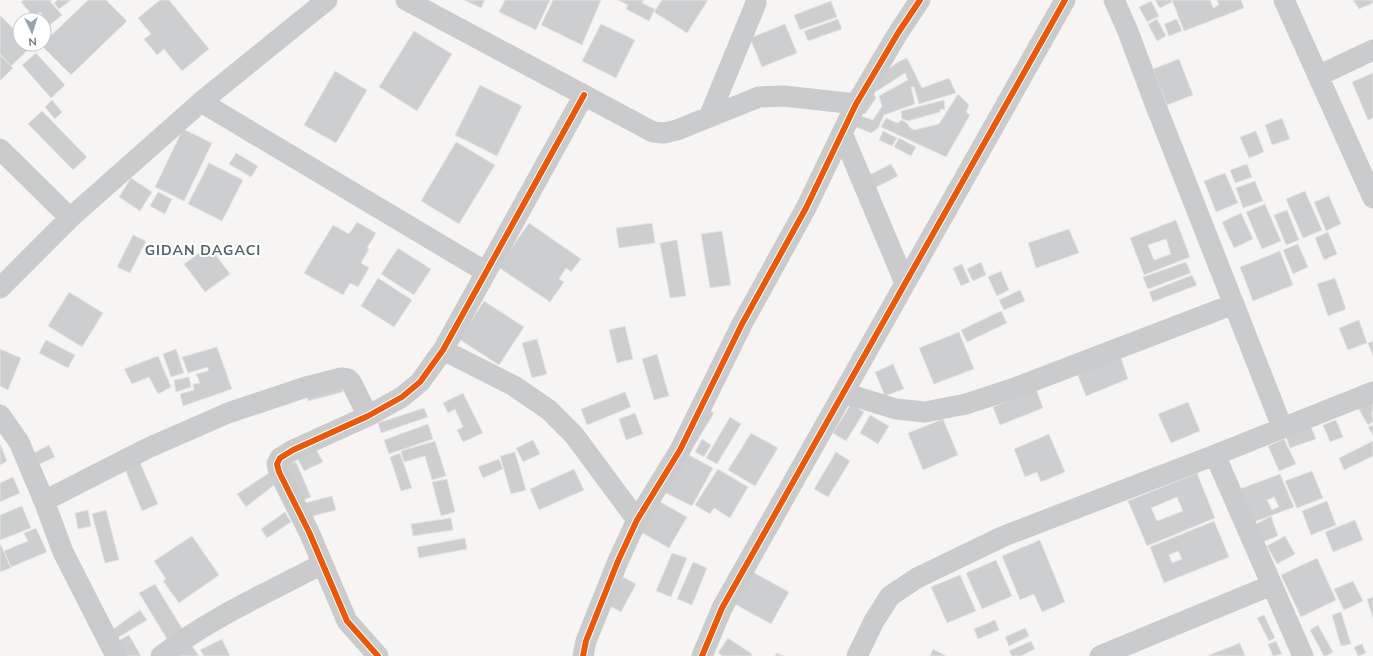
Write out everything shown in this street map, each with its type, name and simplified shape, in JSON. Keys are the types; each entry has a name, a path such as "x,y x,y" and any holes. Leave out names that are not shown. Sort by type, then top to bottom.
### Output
{"street":[{"path":"0,288 70,218 201,102 327,0"},
{"path":"406,0 653,132 664,134 759,97 772,96 856,104"},
{"path":"709,117 756,0"},
{"path":"583,656 586,641 618,561 637,520 680,450 742,324 806,208 856,104 898,33 920,0"},
{"path":"702,656 722,608 1065,0"},
{"path":"1114,0 1127,29 1282,428"},
{"path":"1284,0 1373,198"},
{"path":"1318,76 1373,50"},
{"path":"378,656 347,621 309,532 279,472 277,464 280,458 293,450 368,416 402,397 420,382 443,350 584,95"},
{"path":"201,102 486,272"},
{"path":"842,133 905,283"},
{"path":"0,149 70,218"},
{"path":"844,392 896,409 925,412 966,404 1014,388 1234,304"},
{"path":"443,350 514,386 550,410 574,435 637,520"},
{"path":"44,501 148,448 228,413 313,385 341,378 348,379 351,382 368,416"},
{"path":"857,656 874,621 890,596 917,578 1004,536 1215,455 1373,392"},
{"path":"0,415 18,442 44,501 63,552 116,656"},
{"path":"1215,455 1303,656"},
{"path":"161,656 211,622 322,564"},
{"path":"1100,656 1272,584"}],"building":[{"path":"24,0 52,0 50,1 62,15 52,23 52,12 30,12 21,2"},
{"path":"57,0 71,0 59,9 54,3"},
{"path":"88,0 106,0 127,21 71,75 48,52 52,52 52,34"},
{"path":"160,0 169,0 209,49 182,71 164,49 157,55 144,39 151,34 138,18"},
{"path":"464,0 485,0 481,8"},
{"path":"505,0 550,0 536,30 499,12"},
{"path":"553,0 601,0 582,45 541,25"},
{"path":"618,0 644,0 642,3 655,9 649,21 626,9 628,5"},
{"path":"662,0 708,0 687,33 654,12"},
{"path":"1155,0 1171,0 1172,2 1160,8"},
{"path":"1172,0 1210,0 1213,8 1219,5 1217,0 1241,0 1244,8 1184,31"},
{"path":"1353,0 1373,0 1373,3 1359,9"},
{"path":"831,1 837,17 800,30 794,15"},
{"path":"1151,1 1159,16 1147,22 1139,7"},
{"path":"0,15 12,28 12,52 26,52 11,66 0,54"},
{"path":"838,19 842,29 808,41 804,31"},
{"path":"1157,19 1166,36 1157,41 1148,24"},
{"path":"1177,19 1182,31 1169,36 1164,24"},
{"path":"601,24 635,40 616,78 582,61"},
{"path":"785,24 797,53 762,67 750,38"},
{"path":"414,31 452,54 417,111 379,87"},
{"path":"36,53 65,85 51,98 22,65"},
{"path":"0,55 13,68 0,81"},
{"path":"907,58 922,88 949,78 956,93 919,104 914,87 911,87 915,104 884,115 878,128 871,133 848,124 855,114 873,120 882,106 879,96 908,80 905,73 877,91 871,82 898,62"},
{"path":"1179,59 1193,95 1167,105 1153,69"},
{"path":"335,71 367,90 336,143 304,125"},
{"path":"1373,73 1373,118 1368,120 1352,82"},
{"path":"480,85 522,106 497,156 455,135"},
{"path":"870,87 876,98 865,114 854,110"},
{"path":"958,94 969,105 966,112 970,115 946,157 881,127 886,118 897,123 902,120 914,130 939,124"},
{"path":"52,100 62,112 55,119 45,107"},
{"path":"944,100 945,109 940,110 940,112 908,121 902,119 901,111"},
{"path":"42,111 87,157 73,170 28,124"},
{"path":"1282,118 1290,139 1272,145 1265,125"},
{"path":"183,129 212,143 184,201 155,187"},
{"path":"883,131 897,138 892,146 879,140"},
{"path":"1256,131 1264,152 1249,158 1240,137"},
{"path":"899,138 916,147 911,156 894,147"},
{"path":"456,142 495,165 459,224 421,201"},
{"path":"236,153 258,166 251,177 229,164"},
{"path":"209,163 243,180 222,221 188,204"},
{"path":"891,164 898,176 871,190 865,177"},
{"path":"1247,164 1252,177 1235,183 1230,170"},
{"path":"1225,173 1238,203 1216,212 1204,181"},
{"path":"131,178 152,192 140,211 119,197"},
{"path":"1255,181 1263,201 1243,208 1236,188"},
{"path":"1305,191 1322,230 1303,238 1286,199"},
{"path":"158,192 172,199 165,214 150,206"},
{"path":"1329,196 1341,224 1326,231 1314,202"},
{"path":"1265,204 1281,241 1262,249 1246,212"},
{"path":"1287,210 1299,240 1286,245 1274,215"},
{"path":"1241,213 1253,239 1234,248 1222,222"},
{"path":"1176,220 1190,257 1144,275 1130,238","holes":["1166,239 1171,254 1154,260 1148,245"]},
{"path":"357,222 376,233 367,248 369,249 361,263 369,268 358,287 350,283 343,295 304,273 333,225 349,234"},
{"path":"529,223 581,259 571,272 566,268 559,279 564,282 550,302 498,267"},
{"path":"652,223 655,243 619,248 616,228"},
{"path":"1069,229 1079,253 1036,268 1028,243"},
{"path":"722,231 731,285 710,288 701,234"},
{"path":"1328,232 1337,254 1324,260 1315,238"},
{"path":"133,235 146,241 130,273 117,267"},
{"path":"677,240 686,296 670,298 660,243"},
{"path":"1298,244 1308,267 1293,274 1283,250"},
{"path":"209,246 230,274 205,292 184,264"},
{"path":"398,248 431,269 414,295 381,274"},
{"path":"1280,251 1293,285 1253,301 1240,267"},
{"path":"981,262 986,275 973,281 967,269"},
{"path":"1186,262 1191,273 1148,289 1143,277"},
{"path":"962,264 970,282 961,286 953,268"},
{"path":"1001,271 1009,290 997,296 988,277"},
{"path":"1192,275 1197,285 1153,302 1149,292"},
{"path":"378,278 412,300 394,327 361,306"},
{"path":"1335,278 1346,309 1328,316 1317,284"},
{"path":"1020,290 1025,301 1004,310 999,300"},
{"path":"69,292 103,313 82,347 48,326"},
{"path":"484,301 524,327 499,365 459,339"},
{"path":"1001,311 1007,323 967,342 961,330"},
{"path":"1359,320 1367,343 1348,350 1339,328"},
{"path":"625,326 633,359 617,363 609,330"},
{"path":"959,332 974,369 934,384 919,348"},
{"path":"537,339 547,374 532,378 522,343"},
{"path":"46,340 75,355 68,368 39,353"},
{"path":"1373,341 1373,356 1368,343"},
{"path":"217,347 232,389 183,406 180,394 194,390 193,384 200,383 196,374 208,371 208,367 188,373 182,357"},
{"path":"0,349 21,358 8,390 0,386"},
{"path":"176,349 184,373 171,377 163,354"},
{"path":"1119,352 1128,379 1086,396 1075,368"},
{"path":"657,354 669,396 654,400 642,359"},
{"path":"158,356 171,387 158,394 149,377 132,384 124,369"},
{"path":"893,364 904,389 885,396 875,372"},
{"path":"189,377 191,387 176,392 174,380"},
{"path":"340,380 343,392 308,401 304,389"},
{"path":"1036,389 1043,408 1000,425 993,407"},
{"path":"625,392 631,407 587,425 581,409"},
{"path":"463,393 483,433 463,442 457,430 463,427 455,409 448,413 443,403"},
{"path":"1373,399 1373,422 1368,425 1357,406"},
{"path":"1188,402 1200,431 1171,443 1158,414"},
{"path":"851,404 864,412 846,441 833,433"},
{"path":"424,408 428,417 381,433 378,423"},
{"path":"707,408 714,413 691,451 684,446"},
{"path":"635,413 643,434 626,440 619,419"},
{"path":"870,415 889,426 878,444 860,433"},
{"path":"730,417 741,424 717,464 706,458"},
{"path":"943,419 958,455 923,470 908,433"},
{"path":"1336,420 1343,437 1330,442 1323,425"},
{"path":"428,424 433,439 389,454 384,440"},
{"path":"1373,425 1373,435 1368,427"},
{"path":"1311,427 1316,439 1290,448 1286,437"},
{"path":"751,433 778,448 755,486 728,470"},
{"path":"1049,434 1065,472 1041,482 1037,472 1025,477 1014,449"},
{"path":"702,439 711,445 704,457 695,452"},
{"path":"1284,439 1296,464 1279,471 1268,446"},
{"path":"533,440 540,454 523,462 516,448"},
{"path":"435,441 446,476 432,480 425,456 404,462 401,451"},
{"path":"1373,441 1373,456 1344,470 1339,458"},
{"path":"0,444 7,461 0,465"},
{"path":"49,445 55,457 35,466 28,456"},
{"path":"316,449 323,462 304,471 297,458"},
{"path":"515,452 526,490 511,494 500,456"},
{"path":"836,452 850,461 828,497 814,489"},
{"path":"400,453 412,488 401,491 390,457"},
{"path":"685,453 713,468 692,506 664,492"},
{"path":"138,458 158,504 142,511 123,464"},
{"path":"499,459 503,469 483,478 478,467"},
{"path":"296,462 311,497 298,502 284,466"},
{"path":"574,469 584,490 539,510 530,489"},
{"path":"718,469 748,487 730,518 714,508 710,514 695,505"},
{"path":"1312,471 1323,498 1297,508 1285,481"},
{"path":"269,473 274,485 246,507 237,494"},
{"path":"1197,473 1215,518 1147,546 1128,501","holes":["1177,497 1183,511 1157,521 1151,508"]},
{"path":"1280,474 1294,507 1254,522 1237,490","holes":["1274,497 1279,507 1272,510 1267,500"]},
{"path":"13,477 20,493 0,502 0,483"},
{"path":"447,479 455,512 441,516 432,482"},
{"path":"332,496 336,510 305,518 301,504"},
{"path":"655,499 687,517 669,548 637,530"},
{"path":"1327,501 1336,525 1311,535 1302,511"},
{"path":"22,506 31,528 0,540 0,515"},
{"path":"88,510 91,526 78,529 75,513"},
{"path":"106,510 119,560 105,563 92,514"},
{"path":"285,512 291,522 267,538 261,529"},
{"path":"1271,516 1278,536 1260,543 1253,526"},
{"path":"451,518 453,530 413,536 411,524"},
{"path":"1355,520 1363,540 1333,552 1325,532"},
{"path":"1214,521 1229,557 1164,583 1150,547","holes":["1178,551 1182,559 1172,563 1169,555"]},
{"path":"36,528 47,552 11,567 4,551 28,541 24,533"},
{"path":"192,536 219,575 179,603 163,581 166,579 154,561"},
{"path":"1285,536 1295,554 1277,564 1267,546"},
{"path":"465,538 467,549 419,558 417,547"},
{"path":"1040,540 1065,602 1042,612 1034,594 1020,600 1002,556"},
{"path":"0,543 11,568 0,572"},
{"path":"672,553 687,558 671,597 656,591"},
{"path":"1317,558 1336,600 1301,617 1281,575"},
{"path":"996,560 1012,596 982,609 966,573"},
{"path":"693,562 707,568 692,605 677,599"},
{"path":"751,571 789,592 771,624 733,603"},
{"path":"960,575 976,611 947,623 931,587"},
{"path":"623,577 636,584 621,612 608,605"},
{"path":"1353,581 1363,601 1344,610 1334,589"},
{"path":"155,584 183,630 167,639 139,593"},
{"path":"1373,597 1373,618 1367,599"},
{"path":"140,610 147,620 114,640 109,632"},
{"path":"1341,612 1351,644 1341,646 1332,615"},
{"path":"1264,615 1275,638 1269,641 1257,618"},
{"path":"995,620 999,630 978,639 974,629"},
{"path":"1318,625 1333,652 1326,656 1324,656 1310,630"},
{"path":"1025,628 1029,636 1009,646 1005,637"},
{"path":"129,635 141,656 123,656 116,642"},
{"path":"728,638 752,654 751,656 723,656 718,653"},
{"path":"222,639 230,656 204,656 200,650"},
{"path":"188,640 199,656 167,656"},
{"path":"1031,641 1035,649 1021,656 1012,656 1009,651"},
{"path":"1276,641 1282,654 1273,656 1268,644"},
{"path":"1240,643 1245,656 1207,656"},
{"path":"1362,644 1366,653 1358,656 1354,647"},
{"path":"933,649 946,656 930,656"},
{"path":"777,653 784,656 775,656"}],"cycle path":[{"path":"583,656 586,641 618,561 637,520 680,450 742,324 806,208 856,104 898,33 920,0"},
{"path":"702,656 722,608 1065,0"},
{"path":"378,656 347,621 309,532 279,472 277,464 280,458 293,450 368,416 402,397 420,382 443,350 584,95"}],"district":[{"name":"GIDAN DAGACI","path":"203,250"}]}
